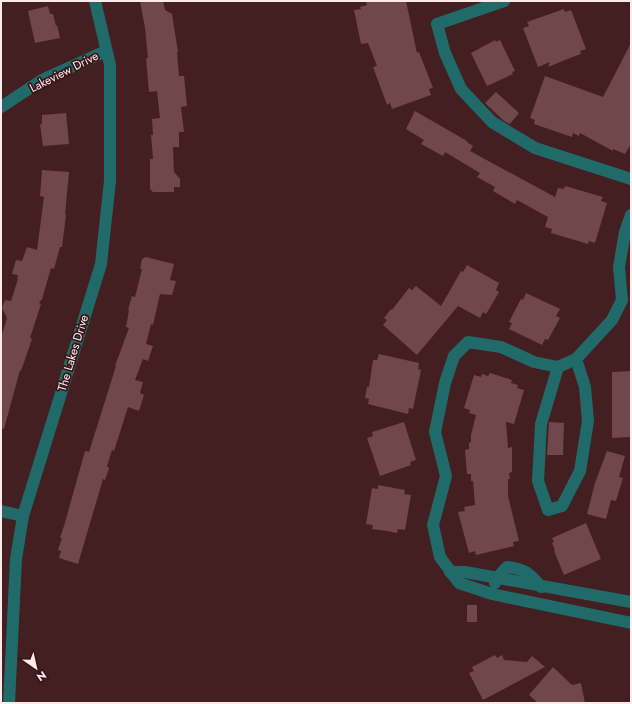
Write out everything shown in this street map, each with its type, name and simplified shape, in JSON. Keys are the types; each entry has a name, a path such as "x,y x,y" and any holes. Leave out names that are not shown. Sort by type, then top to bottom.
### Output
{"street":[{"name":"The Lakes Drive","path":"9,703 16,559 23,516 100,264 110,180 110,65 95,1"},
{"path":"504,1 437,24 445,53 461,88 492,122 535,148 631,179"},
{"name":"Lakeview Drive","path":"1,107 42,80 106,51"},
{"path":"631,215 625,232 619,267 622,300 612,320 576,359 558,367 534,362 500,347 468,342 454,356 446,383 435,432 446,476 433,525 440,557 459,583 492,594 631,623"},
{"path":"558,367 541,424 538,481 548,510 562,506 580,471 588,421 586,387 576,359"},
{"path":"1,511 23,516"},
{"path":"492,594 497,578 507,567 520,569 530,574 541,586 631,602"},
{"path":"450,572 466,572 497,578"},
{"path":"585,613 590,595"}],"building":[{"path":"140,1 163,1 165,10 172,14 178,52 179,76 184,76 187,106 181,107 184,132 179,132 179,147 173,147 174,172 180,179 180,187 174,187 174,192 153,192 150,189 150,159 153,159 151,135 153,135 152,119 160,118 157,91 149,92 146,58 148,58"},
{"path":"366,1 406,1 417,53 419,52 433,88 429,89 431,95 392,109 390,103 387,105 373,67 377,66 368,43 361,44 354,10 361,9 360,7 367,5"},
{"path":"48,6 50,14 53,14 60,38 35,43 28,11"},
{"path":"564,9 565,12 571,10 586,49 580,51 581,54 548,67 550,62 538,67 523,28 529,26 527,22"},
{"path":"495,40 496,42 500,40 515,71 512,72 513,74 487,86 471,53"},
{"path":"631,43 631,144 625,154 613,149 613,151 580,133 579,136 573,133 572,137 534,124 535,120 530,118 545,76 603,97"},
{"path":"496,92 519,113 510,124 504,121 485,103"},
{"path":"415,111 467,141 473,146 470,151 555,197 558,188 564,189 565,186 603,197 601,201 607,203 595,243 589,241 588,244 551,233 552,229 545,227 548,217 517,200 515,204 493,191 495,187 477,177 480,173 445,152 443,156 421,144 424,140 406,129"},
{"path":"66,113 69,144 43,146 40,124 42,124 42,115"},
{"path":"42,170 69,172 62,247 60,247 54,269 51,268 42,299 39,303 41,304 30,338 32,339 21,371 20,370 4,429 1,428 1,337 7,318 2,308 5,300 11,301 18,279 18,275 12,274 16,260 22,261 27,247 37,250 44,197 40,196"},
{"path":"146,257 174,264 170,280 176,281 172,295 160,294 153,325 151,324 146,344 153,346 148,361 143,359 135,380 143,382 140,393 144,395 139,411 128,407 114,451 112,450 107,466 109,468 105,480 103,479 78,564 59,558 61,551 58,550 62,538 60,538 85,451 89,452 115,366 129,328 126,327 128,310 132,296 135,297 142,269 140,269 142,259"},
{"path":"467,265 499,283 496,290 499,292 486,314 483,312 480,318 458,306 417,355 383,325 387,320 384,318 409,288 412,290 416,286 441,306 461,271 463,272"},
{"path":"526,293 560,309 556,316 560,318 548,340 545,339 542,345 509,329 512,323 509,322 521,299 523,300"},
{"path":"379,354 419,363 418,369 421,370 413,409 409,408 408,414 368,404 369,399 365,398 367,387 369,387 373,360 377,360"},
{"path":"631,371 631,437 612,438 612,372"},
{"path":"490,373 512,380 511,383 518,385 517,388 524,390 514,424 506,422 508,448 512,447 512,472 509,473 510,479 508,479 508,496 519,541 513,542 514,546 476,555 475,551 469,553 458,512 465,511 464,507 475,505 473,481 471,481 471,474 467,474 465,450 469,449 469,443 471,442 471,435 476,415 469,413 470,410 464,408 474,375 481,377 482,374 488,376"},
{"path":"404,422 416,460 410,462 411,465 380,476 367,438 373,436 372,432"},
{"path":"549,422 564,423 563,455 547,455"},
{"path":"607,451 625,456 619,477 623,478 616,501 611,500 606,519 587,514 595,483"},
{"path":"378,485 405,490 404,494 411,495 405,530 398,529 397,533 372,529 373,525 366,524 372,488 378,489"},
{"path":"586,523 601,559 564,575 554,551 552,543 554,542 552,538"},
{"path":"467,605 477,605 477,622 467,622"},
{"path":"495,655 497,658 502,655 504,660 527,662 532,656 545,667 483,700 469,673 474,671 472,667"},
{"path":"553,667 572,685 581,683 585,703 538,703 529,695"}]}
